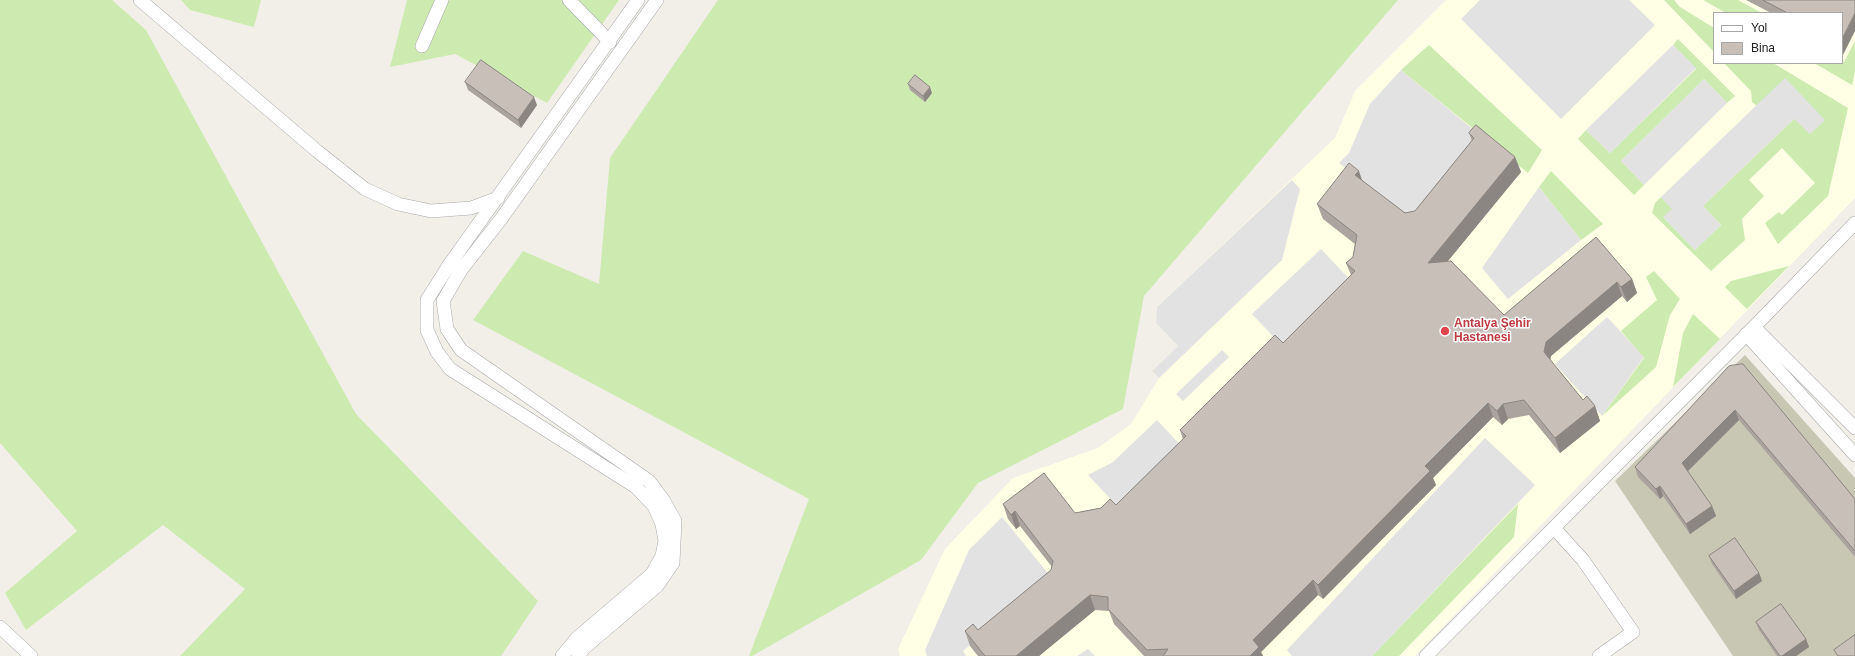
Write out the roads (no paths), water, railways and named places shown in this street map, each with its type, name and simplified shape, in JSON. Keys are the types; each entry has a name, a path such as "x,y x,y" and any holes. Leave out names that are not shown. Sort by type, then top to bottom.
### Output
{"street":[{"path":"140,0 317,151 365,188 398,204 431,211 471,208 498,198"},
{"path":"422,46 442,0"},
{"path":"569,0 610,42"},
{"path":"562,656 577,638 652,574 662,556 665,541 662,524 654,506 636,487 450,368 437,352 427,330 427,300 449,265 610,42 638,0"},
{"path":"578,656 584,648 657,586 673,563 675,521 664,501 649,481 461,350 447,329 442,301 460,270 501,219 657,0"},
{"path":"1426,656 1750,331 1855,223"},
{"path":"1750,331 1855,428"},
{"path":"1750,331 1855,455"},
{"path":"1554,528 1583,560 1633,632 1598,656"},
{"path":"0,627 31,656"}],"place":[{"name":"Antalya Şehir Hastanesi","path":"1445,331"}]}
